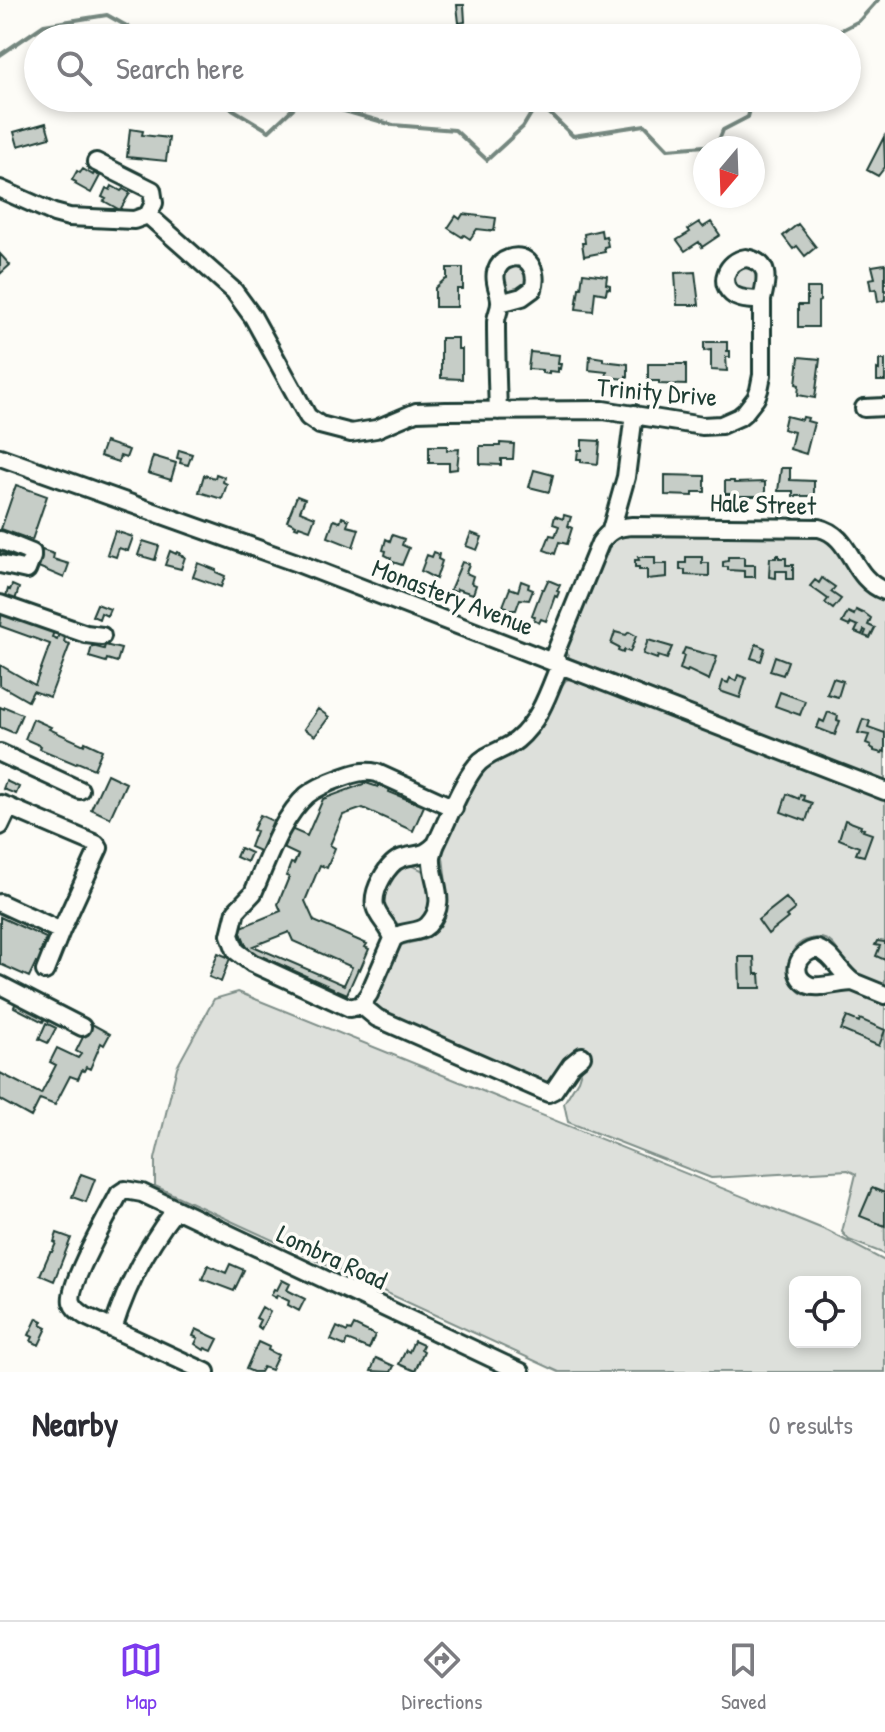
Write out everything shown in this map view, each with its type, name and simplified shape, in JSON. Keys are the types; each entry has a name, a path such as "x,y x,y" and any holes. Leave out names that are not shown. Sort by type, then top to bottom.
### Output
{"street":[{"path":"0,189 69,217 134,220 148,215 154,203 152,190 96,162"},
{"name":"Trinity Drive","path":"148,215 234,291 253,317 308,417 320,425 351,433 376,429 416,412 446,411 603,410 713,427 745,412 756,398 761,383 762,300"},
{"path":"498,411 496,319 500,303"},
{"path":"864,408 885,407"},
{"path":"454,808 372,772 351,773 308,794 284,825 253,893 237,908 230,935 238,953 252,963 350,1008 361,1005 369,994 393,939 430,923 438,895 432,860 436,844 477,764 492,752 517,740 534,723 596,551 611,530 626,477 634,414"},
{"name":"Monastery Avenue","path":"0,457 267,551 885,791"},
{"name":"Hale Street","path":"611,530 632,526 819,528 837,536 867,581 885,591"},
{"path":"0,540 32,553 27,570 0,564"},
{"path":"0,604 86,634 102,636"},
{"path":"0,753 80,790"},
{"path":"0,826 4,805 96,844 99,848 45,971"},
{"path":"393,939 376,907 374,897 377,889 394,863 428,852 436,844"},
{"path":"0,903 61,931"},
{"path":"853,982 885,995"},
{"path":"0,985 82,1027"},
{"path":"361,1005 377,1018 548,1093 582,1056"},
{"name":"Lombra Road","path":"113,1329 85,1316 76,1308 72,1303 73,1290 119,1194 131,1190 521,1372"},
{"path":"176,1209 148,1247 113,1329 206,1372"}],"shaded area":[{"path":"515,264 524,268 529,281 524,289 511,292 504,288 503,270"},
{"path":"743,264 757,268 759,287 751,292 742,292 733,283 732,273"},
{"path":"629,534 807,535 825,538 834,544 858,581 867,590 885,599 885,782 570,658 566,646 604,552 611,540"},
{"path":"570,679 885,800 885,986 851,970 834,945 824,939 809,939 797,946 791,957 790,970 793,982 801,993 812,996 850,991 885,1004 885,1254 849,1240 842,1232 856,1174 848,1170 711,1178 568,1122 564,1103 578,1080 586,1055 549,1085 377,1012 374,998 396,948 426,939 444,916 448,900 444,844 478,772 545,718 561,687"},
{"path":"407,865 425,873 431,895 424,922 402,928 387,915 382,901 383,892 393,874"},
{"path":"238,992 828,1231 885,1261 885,1372 559,1372 155,1186 155,1159 177,1067 214,999"}],"building":[{"path":"457,5 464,5 465,22 459,23"},
{"path":"46,123 50,137 18,146 14,132"},
{"path":"130,129 143,131 142,135 169,138 166,161 127,157"},
{"path":"884,137 885,167 878,176 867,170"},
{"path":"83,169 100,176 91,193 72,180 77,171 80,173"},
{"path":"112,186 130,193 120,210 102,197 106,188 110,190"},
{"path":"463,214 496,218 494,231 477,229 470,239 464,235 462,237 448,228 456,216 460,219"},
{"path":"699,222 703,227 711,222 720,235 702,247 699,242 685,251 677,240"},
{"path":"798,224 816,247 805,256 797,246 793,249 783,236"},
{"path":"601,230 608,246 604,247 605,252 584,256 584,234"},
{"path":"0,254 10,265 0,274"},
{"path":"885,264 885,300 878,302 876,289 871,290 869,279 875,278 872,266"},
{"path":"447,268 463,268 463,289 457,289 457,307 435,307 435,288 447,279"},
{"path":"695,272 699,305 677,305 675,273"},
{"path":"583,273 607,276 606,284 610,285 606,294 595,292 593,311 576,309"},
{"path":"807,288 820,288 818,327 798,327 798,305 807,305"},
{"path":"441,338 458,338 458,349 462,349 462,379 441,378"},
{"path":"704,342 727,342 730,357 726,357 727,371 711,370 711,350 704,351"},
{"path":"530,352 559,355 560,369 558,372 549,371 549,374 528,369"},
{"path":"590,356 628,364 628,377 606,377 607,372 589,370"},
{"path":"799,357 820,359 815,398 798,395"},
{"path":"879,360 885,360 885,381 877,381"},
{"path":"648,364 686,364 686,385 648,381"},
{"path":"786,416 802,420 803,417 808,418 807,421 814,423 806,454 790,449 794,432 783,429"},
{"path":"582,440 600,441 598,464 577,459 578,450 582,450"},
{"path":"105,442 129,450 126,458 120,456 118,462 100,456"},
{"path":"500,443 514,444 513,459 501,459 501,465 480,464 480,446 500,446"},
{"path":"429,446 459,449 457,469 449,470 449,463 429,463"},
{"path":"179,450 192,454 188,465 180,463 181,459 177,458"},
{"path":"153,456 176,463 171,480 148,473"},
{"path":"781,468 790,468 790,480 814,481 814,496 793,496 793,491 778,491"},
{"path":"534,470 553,475 549,492 529,487"},
{"path":"216,474 224,477 223,482 227,484 222,499 199,492 204,475 215,478"},
{"path":"665,475 705,476 705,492 693,492 693,496 665,495"},
{"path":"725,481 765,482 765,496 725,494"},
{"path":"16,485 47,496 32,540 1,529"},
{"path":"297,496 305,499 300,511 315,517 310,530 295,527 287,521"},
{"path":"564,515 571,517 568,526 572,528 567,544 559,542 555,554 544,550 550,535 555,536 559,526 553,524 555,516 563,519"},
{"path":"342,517 349,520 347,526 359,529 353,547 328,537 334,520 340,522"},
{"path":"115,531 133,537 128,551 119,548 116,557 107,554"},
{"path":"471,533 482,537 477,550 466,546"},
{"path":"392,535 404,539 402,545 409,548 402,565 390,561 391,558 383,550 386,539 390,541"},
{"path":"143,541 159,546 155,560 138,555"},
{"path":"0,545 25,555 24,566 9,563 10,558 0,557"},
{"path":"42,550 54,554 53,559 69,564 64,578 36,566"},
{"path":"170,551 185,557 181,569 165,565"},
{"path":"434,552 439,554 438,559 442,561 436,579 421,571 427,555 432,557"},
{"path":"776,555 786,558 786,565 793,565 793,579 787,579 787,571 776,571 776,578 769,577 770,558 776,558"},
{"path":"638,557 655,557 655,564 667,564 667,577 647,579 647,570 635,567"},
{"path":"686,557 702,557 702,563 709,563 709,576 685,575 685,570 680,570 680,563 686,563"},
{"path":"728,557 744,557 744,565 755,565 755,577 744,577 744,571 723,567"},
{"path":"462,562 469,564 466,573 473,576 471,583 476,585 473,594 450,590"},
{"path":"198,563 225,576 221,587 193,577"},
{"path":"822,578 835,587 831,592 841,599 833,609 825,603 828,599 810,586 815,580 819,583"},
{"path":"548,580 560,585 559,592 546,621 541,619 539,623 532,615"},
{"path":"521,581 533,590 529,600 520,599 516,610 507,610 503,606 510,588 518,591"},
{"path":"12,585 19,588 14,603 5,600"},
{"path":"97,604 110,609 107,616 101,613 99,619 92,616"},
{"path":"2,609 55,629 52,637 57,639 59,634 65,637 64,642 70,644 50,697 33,691 28,701 0,685 0,665 35,685 50,644 0,626"},
{"path":"856,610 871,618 868,625 875,628 870,638 864,636 864,630 862,635 855,632 858,626 842,623 848,612 854,615"},
{"path":"615,632 626,635 629,632 636,636 630,652 618,651 619,648 611,644"},
{"path":"648,640 672,647 667,659 643,654"},
{"path":"756,644 765,648 761,661 751,658"},
{"path":"105,645 121,649 117,662 89,657 92,646 104,649"},
{"path":"685,648 717,657 709,680 680,669"},
{"path":"775,656 788,661 783,675 770,671"},
{"path":"738,675 746,678 740,698 720,691 723,681 728,683 730,678 736,681"},
{"path":"833,678 843,681 838,697 827,694"},
{"path":"780,692 805,701 800,715 775,706"},
{"path":"0,707 22,714 14,733 0,727"},
{"path":"318,709 329,717 315,736 304,729"},
{"path":"828,712 838,716 837,720 840,721 835,735 817,728"},
{"path":"33,719 84,745 85,742 102,750 94,769 40,749 41,746 25,739"},
{"path":"863,719 870,721 868,727 885,733 885,752 874,751 866,743 869,735 858,733"},
{"path":"107,774 126,783 110,818 91,809"},
{"path":"6,781 19,787 16,794 3,789"},
{"path":"366,783 390,788 389,792 424,806 413,831 363,808 343,815 330,845 335,848 327,868 320,865 305,901 314,921 367,944 365,947 369,949 347,994 332,991 333,988 261,956 260,960 254,957 255,953 248,950 239,928 281,911 278,904 289,877 286,876 298,855 283,848 291,829 307,836 323,799","holes":["289,932 293,941 352,967 344,985 253,946"]},
{"path":"787,794 799,799 800,795 804,796 803,800 812,803 806,821 781,812"},
{"path":"260,815 273,821 266,837 271,839 264,853 250,847"},
{"path":"845,820 872,834 864,856 856,854 859,847 839,839"},
{"path":"240,848 251,853 247,862 236,857"},
{"path":"786,898 795,909 768,934 758,920"},
{"path":"0,917 46,938 40,953 45,955 41,964 36,962 29,977 0,964"},
{"path":"877,941 885,942 885,960 876,956 880,946 875,945"},
{"path":"218,953 230,958 221,982 209,977"},
{"path":"739,957 754,957 755,974 760,974 761,988 740,988"},
{"path":"17,999 47,1014 43,1022 14,1007"},
{"path":"847,1017 885,1030 879,1046 841,1030"},
{"path":"46,1023 56,1028 48,1043 39,1039"},
{"path":"90,1023 110,1034 104,1045 101,1043 90,1069 86,1067 82,1070 78,1079 70,1076 55,1105 40,1099 31,1117 0,1100 0,1073 41,1094 56,1065 50,1062 57,1048 78,1058 81,1054 76,1051"},
{"path":"81,1174 95,1179 86,1202 72,1197"},
{"path":"872,1188 885,1193 885,1226 860,1216"},
{"path":"57,1233 71,1238 54,1281 40,1275 56,1243"},
{"path":"230,1264 244,1270 234,1291 202,1279 208,1265 226,1273"},
{"path":"282,1280 290,1284 287,1290 305,1299 299,1311 288,1305 289,1301 271,1295"},
{"path":"262,1307 270,1312 261,1329 257,1326 260,1320 256,1318"},
{"path":"37,1318 47,1328 39,1345 31,1341 33,1337 29,1335"},
{"path":"354,1325 375,1335 369,1349 347,1340 345,1346 331,1340 337,1327 347,1332"},
{"path":"196,1329 218,1339 212,1351 195,1344 198,1338 193,1336"},
{"path":"414,1341 423,1345 421,1349 424,1351 415,1371 399,1364"},
{"path":"258,1342 278,1355 271,1370 263,1367 260,1372 253,1372 246,1369"},
{"path":"376,1358 394,1366 391,1372 371,1371"}],"waterway":[{"path":"853,24 878,0"},
{"path":"50,24 107,15 123,24"},
{"path":"0,55 24,39"},
{"path":"237,112 269,131 289,112"},
{"path":"348,112 393,125 455,130 487,160 523,127 532,112"},
{"path":"548,112 573,136 645,125 668,149 717,145 723,130 748,117 749,112"}]}
